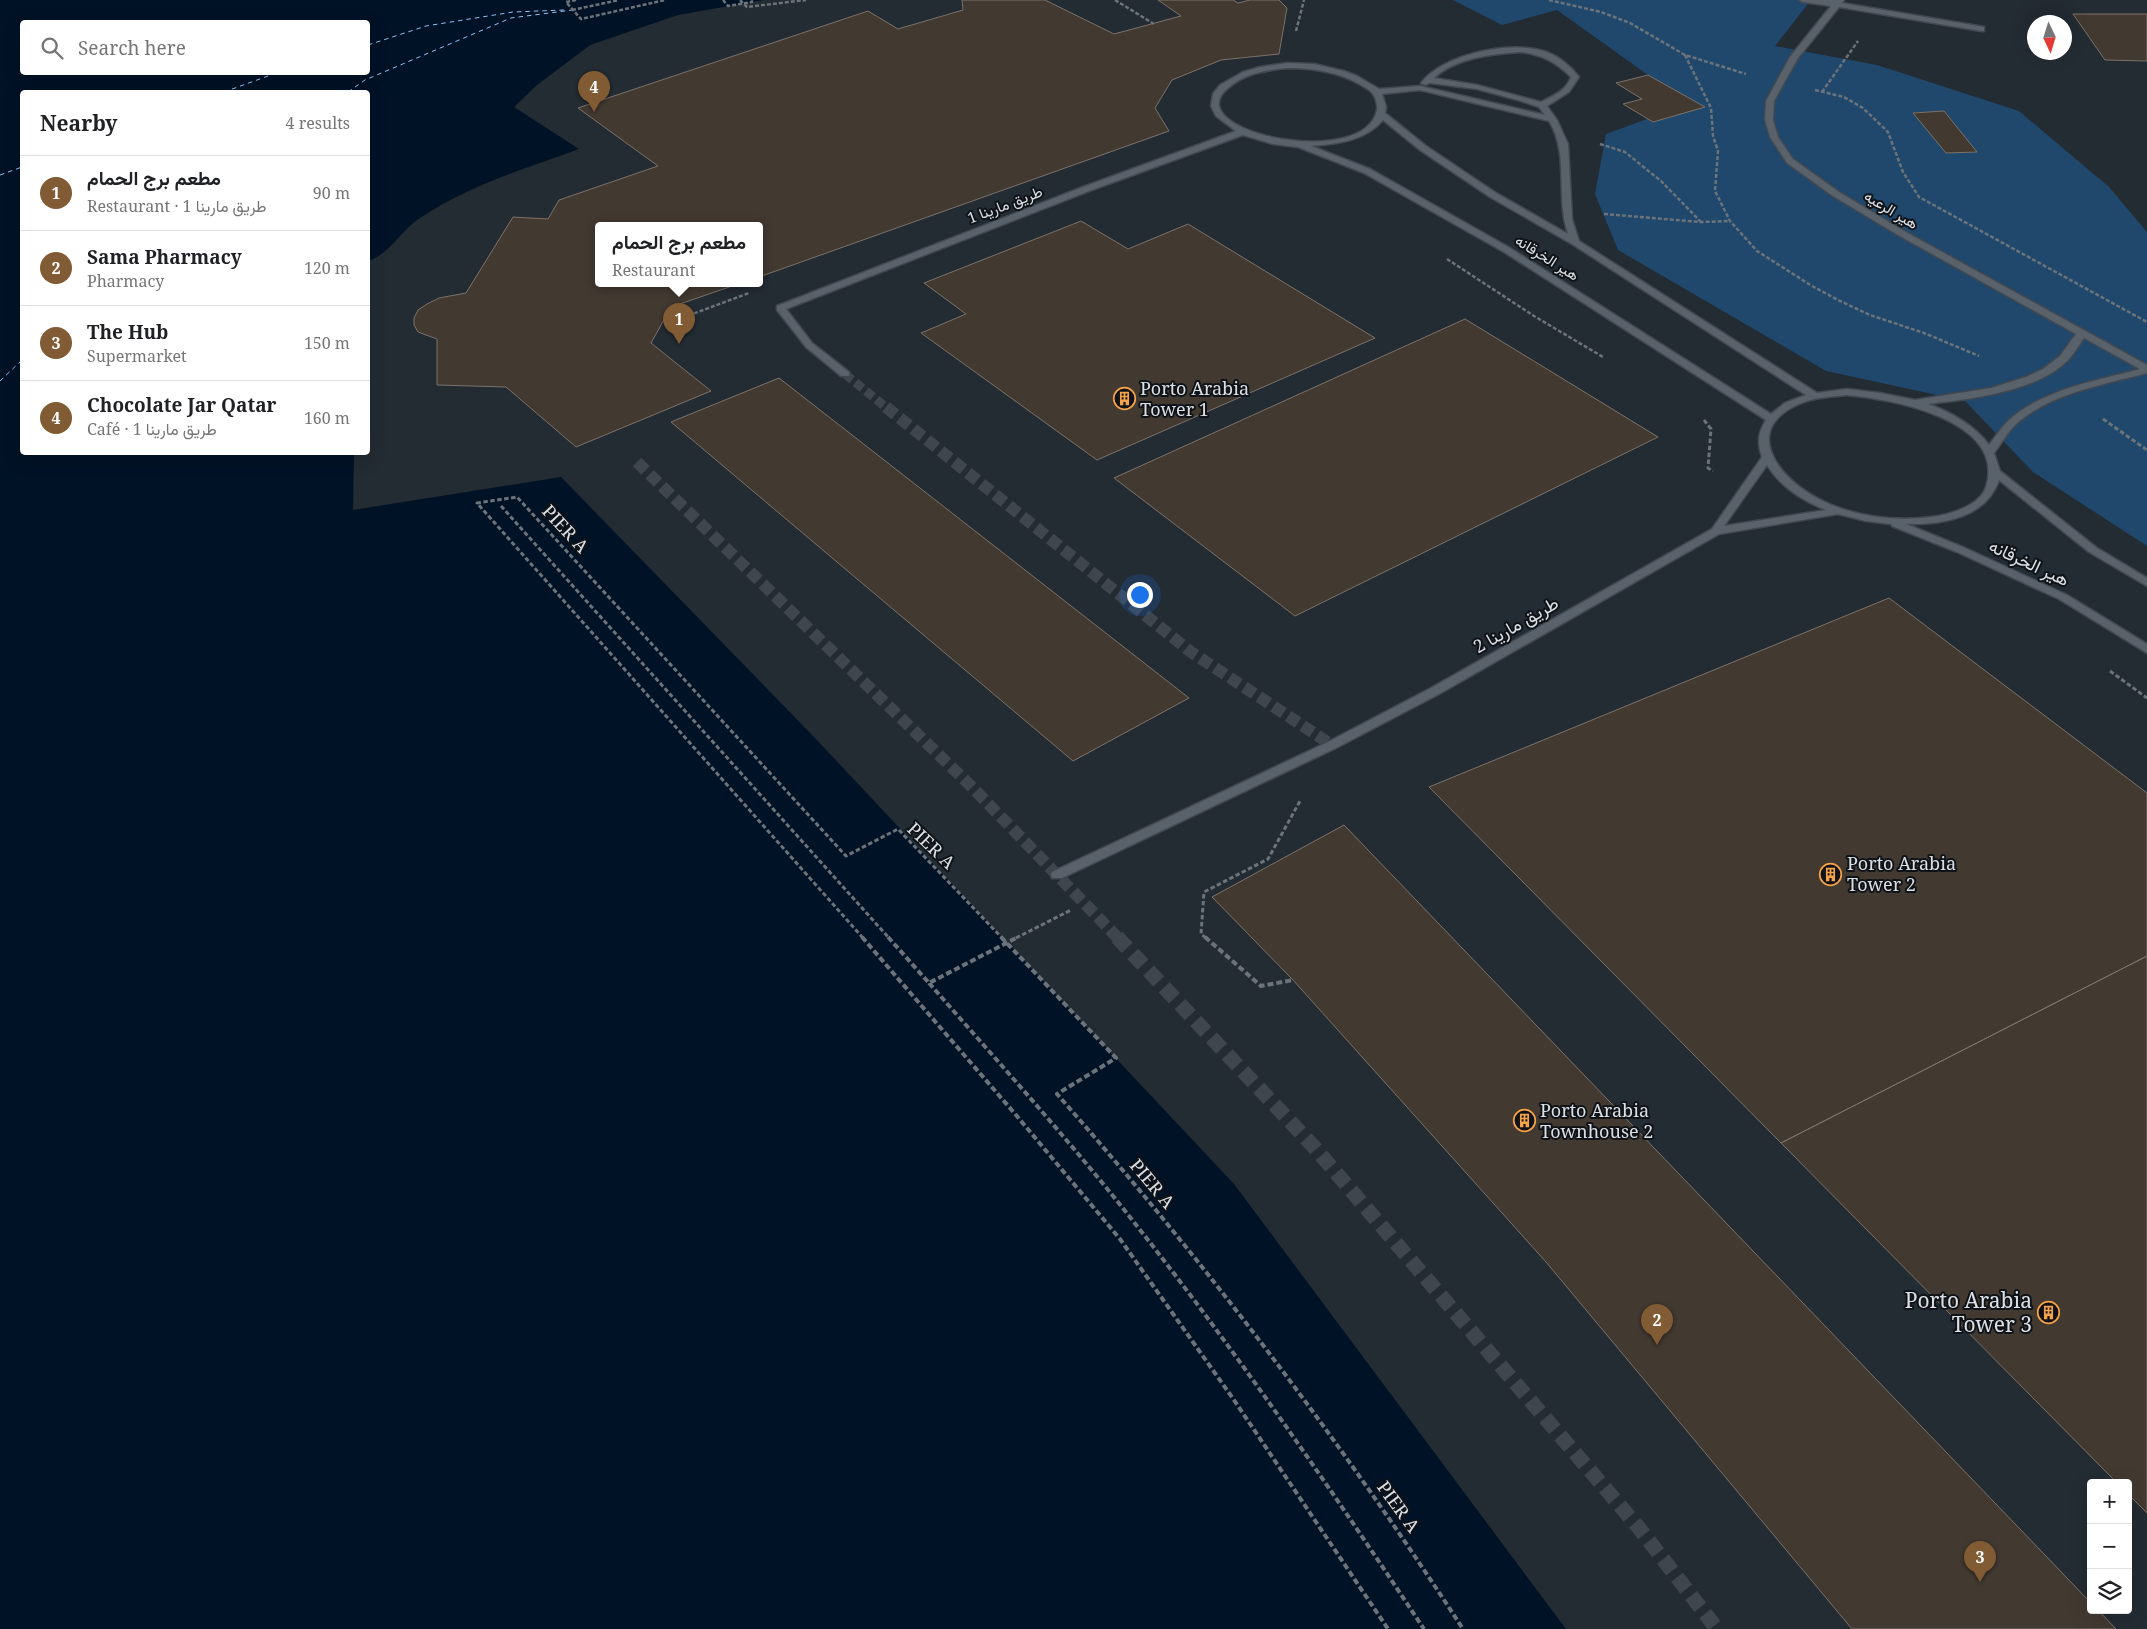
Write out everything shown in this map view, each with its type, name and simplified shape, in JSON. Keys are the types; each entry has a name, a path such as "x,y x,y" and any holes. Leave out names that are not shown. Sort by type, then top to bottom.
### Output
{"street":[{"path":"1803,0 1839,2 1981,29"},
{"name":"هير الرعيه","path":"1839,2 1794,57 1770,101 1770,120 1774,137 1790,161 1836,194 1901,233 2147,370"},
{"path":"1420,88 1437,71 1476,55 1518,51 1538,52 1546,54 1568,69 1575,77 1574,84 1566,91 1542,105"},
{"path":"1290,66 1323,68 1364,82 1378,92 1383,104 1382,115 1374,125 1360,134 1341,140 1296,144 1267,140 1242,132 1226,122 1217,111 1215,99 1220,88 1233,78 1251,71 1290,66"},
{"path":"1429,80 1477,87 1542,105 1553,120 1564,144 1566,210 1574,242"},
{"path":"1378,92 1420,88 1553,120"},
{"name":"هير الخرقانه","path":"1382,115 1423,148 1493,195 1574,242 1815,396"},
{"name":"طريق مارينا 1","path":"845,374 809,345 780,308 1086,189 1242,132"},
{"name":"هير الخرقانه","path":"1296,144 1367,171 1507,250 1771,418"},
{"path":"1916,403 1985,393 2032,377 2062,361 2082,333"},
{"path":"1990,452 2012,423 2032,409 2064,394 2147,370"},
{"path":"1847,392 1882,395 1916,403 1947,416 1973,433 1990,452 1995,472 1988,494 1966,511 1931,521 1889,522 1838,511 1814,501 1793,488 1777,474 1766,459 1762,444 1764,430 1771,418 1789,405 1815,396 1847,392"},
{"name":"طريق مارينا 2","path":"1716,532 1744,488 1766,459"},
{"path":"1995,472 2093,550 2147,583"},
{"name":"طريق مارينا 2","path":"1057,876 1332,745 1435,691 1716,532 1838,511"},
{"name":"هير الخرقانه","path":"1889,522 1961,550 2063,597 2147,649"}],"path":[{"path":"576,0 566,2 580,18 665,0"},
{"path":"572,10 619,0"},
{"path":"723,0 728,6 752,2 752,0"},
{"path":"740,0 747,7 806,0"},
{"path":"1115,0 1154,24"},
{"path":"1549,0 1579,6 1630,23 1685,54 1743,73 1844,97 1863,108 1888,132 1903,172 1918,197 2147,322"},
{"path":"1685,54 1711,108 1713,136 1718,150 1715,191 1730,221 1757,251 1812,286 1870,315 1924,333 2032,377"},
{"path":"1559,131 1624,152 1661,181 1701,222"},
{"path":"1566,210 1701,222 1730,221"},
{"path":"1444,257 1607,359"},
{"path":"2064,394 2115,426 2147,450"},
{"path":"1701,415 1711,429 1708,468 1744,488"},
{"name":"PIER A","path":"1388,1629 1234,1400 1120,1239 906,987 477,503 517,497 846,856 898,829 1116,1058 1057,1094 1162,1216 1282,1371 1415,1553 1463,1629"},
{"path":"501,506 1036,1105 1136,1225 1255,1383 1424,1629"},
{"path":"2109,670 2147,698"},
{"path":"1293,980 1261,986 1201,934 1204,892 1268,859 1332,745"},
{"path":"928,984 1077,907"}],"shaded area":[{"path":"0,0 763,0 678,15 590,45 537,85 514,107 579,149 477,187 439,206 413,223 383,253 370,260 370,90 20,90 20,455 354,455 353,510 561,477 814,737 1234,1184 1566,1629 0,1629"},
{"path":"1453,0 1811,0 1775,46 1877,65 2019,111 2109,187 2147,232 2147,546 2033,472 1965,401 1826,371 1618,250 1595,194 1606,134 1693,102 1648,75 1557,10 1502,25"}],"building":[{"path":"962,0 1045,0 1114,34 1181,16 1158,0 1233,0 1238,3 1250,0 1279,0 1287,8 1279,54 1221,60 1172,80 1155,108 1169,131 763,276 763,222 595,222 595,287 729,287 671,307 651,343 711,391 576,447 506,387 437,385 437,339 418,332 414,325 414,318 418,310 439,298 466,293 513,217 548,219 559,200 658,166 578,108 868,11 898,29 963,10"},
{"path":"2073,14 2147,14 2147,61 2105,60"},
{"path":"1648,75 1705,107 1653,122 1623,104 1642,99 1616,83"},
{"path":"1944,111 1977,152 1946,153 1913,113"},
{"name":"Porto Arabia Tower 1","path":"1081,221 1128,249 1188,224 1375,338 1097,460 921,333 966,314 924,283"},
{"path":"1465,319 1658,437 1295,616 1114,478"},
{"path":"779,378 1189,698 1073,761 671,422"},
{"name":"Porto Arabia Tower 2","path":"1889,598 2147,793 2147,956 1781,1143 1429,787"},
{"name":"Porto Arabia Townhouse 2","path":"1344,825 2087,1599 2087,1614 2102,1614 2116,1629 1852,1629 1546,1262 1293,980 1212,897"},
{"name":"Porto Arabia Tower 3","path":"2147,956 2147,1513 2132,1498 2132,1479 2113,1479 1781,1143"}],"ferry route":[{"path":"370,44 426,26 513,12 564,10"},
{"path":"351,90 365,80 511,18 572,10"},
{"path":"230,90 271,75"},
{"path":"0,175 20,168"},
{"path":"0,381 20,362"}],"tunnel":[{"path":"845,374 887,408"},
{"path":"886,407 1191,652 1332,745"},
{"path":"637,462 972,787 1118,938"},
{"path":"1117,937 1315,1148 1639,1528 1717,1629"}],"place":[{"name":"Chocolate Jar Qatar","path":"594,112"},
{"name":"مطعم برج الحمام","path":"679,344"},
{"name":"Porto Arabia Tower 1","path":"1124,399"},
{"name":"Porto Arabia Tower 2","path":"1831,874"},
{"name":"Porto Arabia Townhouse 2","path":"1524,1121"},
{"name":"Porto Arabia Tower 3","path":"2048,1313"},
{"name":"Sama Pharmacy","path":"1657,1345"},
{"name":"The Hub","path":"1980,1582"}]}
